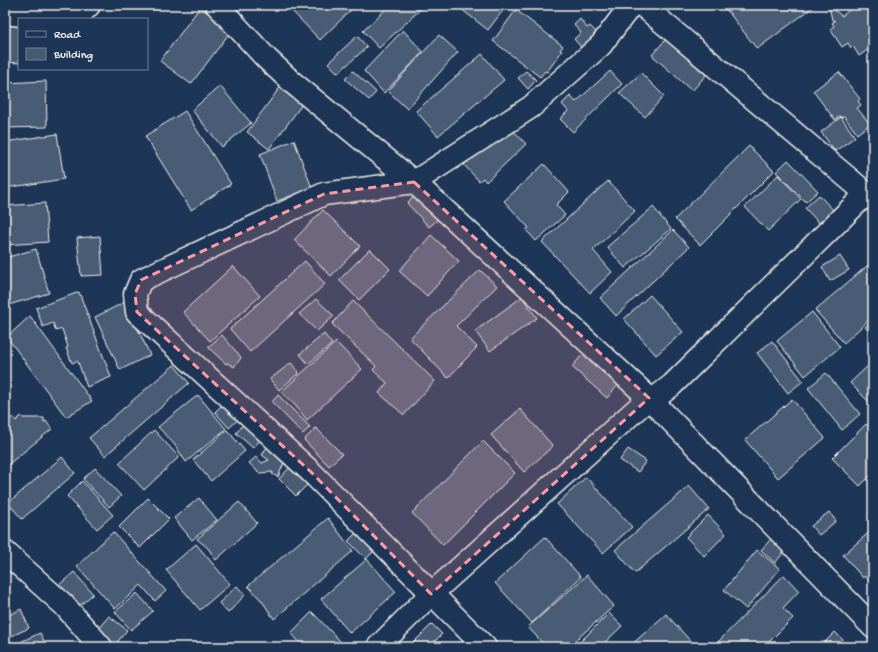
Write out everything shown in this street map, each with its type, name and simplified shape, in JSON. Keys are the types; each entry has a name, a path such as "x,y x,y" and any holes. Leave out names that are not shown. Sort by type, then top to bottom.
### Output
{"street":[{"path":"77,18 89,5"},
{"path":"217,5 266,58 282,73 414,182 649,398 873,627"},
{"path":"485,647 311,472 137,312 135,294 141,280 324,194 414,182 531,107 601,45 631,5"},
{"path":"378,647 431,594 649,398 658,396 672,385 870,196 642,5"},
{"path":"5,13 47,18"},
{"path":"5,552 64,605 101,647"}],"highlighted area":[{"path":"414,182 649,398 431,594 311,472 137,312 135,294 141,280 324,194"}],"building":[{"path":"143,5 159,5 159,10 142,7"},
{"path":"269,5 282,5 276,12"},
{"path":"297,5 356,5 320,40 291,10"},
{"path":"390,5 425,5 379,48 363,31"},
{"path":"456,5 507,5 488,30"},
{"path":"723,5 816,5 757,49"},
{"path":"855,5 866,5 873,14 873,46 859,56 853,46 851,48 848,43 842,47 830,29 834,26 832,23 835,21 832,20 829,6 842,16"},
{"path":"200,7 231,31 191,84 160,61"},
{"path":"516,10 563,46 560,50 562,51 547,72 545,71 540,77 493,41"},
{"path":"580,19 587,28 590,26 597,33 581,47 574,39 581,33 574,25"},
{"path":"7,24 18,25 18,63 5,62"},
{"path":"403,30 423,52 384,93 364,71"},
{"path":"439,35 458,52 407,109 388,91"},
{"path":"357,36 367,47 338,73 328,63"},
{"path":"666,39 706,75 692,91 652,55"},
{"path":"482,54 504,80 438,136 416,111"},
{"path":"353,71 376,92 369,100 345,79"},
{"path":"526,71 536,80 528,89 518,78"},
{"path":"610,71 622,84 573,132 560,119 568,111 562,104 570,96 576,102"},
{"path":"839,72 860,99 858,101 861,105 857,108 870,124 857,134 844,116 842,118 840,116 835,120 813,91"},
{"path":"641,73 664,96 645,117 619,93"},
{"path":"46,81 47,127 5,128 5,83"},
{"path":"284,82 306,99 269,149 247,132"},
{"path":"220,86 251,123 222,147 192,110"},
{"path":"185,111 231,184 191,210 145,136"},
{"path":"841,117 855,137 835,151 821,132"},
{"path":"511,128 526,144 486,182 483,178 479,181 464,165 485,146 488,149"},
{"path":"57,134 64,179 5,188 5,142"},
{"path":"294,140 312,188 277,201 260,154"},
{"path":"749,146 774,171 700,245 675,219"},
{"path":"788,160 818,191 806,202 776,172"},
{"path":"544,164 569,192 556,205 565,215 536,241 526,230 529,228 504,201"},
{"path":"778,175 801,199 768,231 745,207"},
{"path":"608,181 635,211 593,250 612,272 590,293 542,242"},
{"path":"419,192 441,217 429,227 407,203"},
{"path":"819,195 835,212 821,225 805,208"},
{"path":"45,203 48,242 5,245 5,206"},
{"path":"653,207 671,229 625,268 607,247"},
{"path":"323,210 360,246 331,276 294,240"},
{"path":"673,230 689,247 616,316 600,298"},
{"path":"431,235 459,261 427,296 399,271"},
{"path":"100,236 103,275 81,276 77,238"},
{"path":"36,249 49,293 5,306 5,258"},
{"path":"370,249 390,269 359,300 339,280"},
{"path":"840,256 849,270 830,281 822,267"},
{"path":"305,261 325,284 250,352 230,329"},
{"path":"873,261 873,316 844,343 815,310"},
{"path":"233,266 260,296 210,341 183,312"},
{"path":"480,270 497,286 456,326 477,347 448,378 410,338"},
{"path":"79,292 111,377 87,387 78,362 72,363 66,348 68,347 62,329 56,331 53,323 43,327 36,308"},
{"path":"650,295 683,332 656,355 624,319"},
{"path":"522,297 537,318 490,351 475,331"},
{"path":"316,299 334,316 317,331 299,314"},
{"path":"353,301 435,381 404,415 379,393 387,383 373,370 376,366 332,324"},
{"path":"125,302 150,355 120,370 95,317"},
{"path":"812,312 840,347 805,376 777,341"},
{"path":"30,316 92,401 66,417 7,337"},
{"path":"873,320 873,336 865,327"},
{"path":"324,334 332,344 308,364 300,354"},
{"path":"222,335 241,358 234,367 228,363 226,364 208,347"},
{"path":"772,341 803,381 788,393 757,353"},
{"path":"336,342 362,369 307,420 295,405 281,392"},
{"path":"582,355 618,385 607,398 572,367"},
{"path":"873,361 873,401 870,403 850,383"},
{"path":"291,363 299,373 279,390 270,379"},
{"path":"174,365 189,383 105,456 89,438"},
{"path":"826,373 860,414 842,430 808,388"},
{"path":"198,395 226,429 186,462 174,444 158,427"},
{"path":"278,395 310,427 303,434 272,402"},
{"path":"792,399 825,438 778,478 745,440"},
{"path":"227,400 242,416 229,428 215,412"},
{"path":"520,409 553,446 524,472 491,435"},
{"path":"21,416 23,418 44,418 44,422 46,421 52,429 5,467 5,423 13,417 16,421"},
{"path":"246,421 263,437 253,448 236,433"},
{"path":"866,424 873,431 873,473 860,486 832,458"},
{"path":"316,428 342,454 329,466 304,440"},
{"path":"154,430 179,457 144,490 119,463"},
{"path":"227,430 245,451 211,481 193,460"},
{"path":"483,441 515,473 443,545 412,513"},
{"path":"268,445 286,458 278,477 272,474 273,472 259,473 249,463 256,457 262,463 269,460 262,455"},
{"path":"628,449 646,461 638,472 620,460"},
{"path":"62,457 75,473 22,519 8,503"},
{"path":"292,465 310,482 296,496 279,479"},
{"path":"95,468 121,496 109,507 83,479"},
{"path":"586,477 632,527 603,553 557,504"},
{"path":"82,481 113,515 97,529 67,496"},
{"path":"689,486 709,509 635,573 615,550"},
{"path":"148,498 169,519 140,548 119,527"},
{"path":"199,498 217,520 192,540 174,518"},
{"path":"239,502 257,523 216,560 208,548 197,539"},
{"path":"829,512 836,521 819,535 811,526"},
{"path":"708,515 726,534 704,556 686,537"},
{"path":"328,518 353,551 274,619 262,601 248,586"},
{"path":"873,529 873,585 865,576 863,578 843,555"},
{"path":"358,531 376,549 366,559 348,541"},
{"path":"113,532 166,591 155,601 141,585 115,609 77,566"},
{"path":"545,537 581,577 532,623 495,583"},
{"path":"771,539 784,552 775,563 761,550"},
{"path":"196,544 230,584 200,610 166,570"},
{"path":"757,550 780,569 746,609 724,590"},
{"path":"367,559 396,592 350,633 321,599"},
{"path":"74,572 93,594 77,608 58,586"},
{"path":"587,575 614,606 568,647 546,647 528,627"},
{"path":"784,575 799,591 783,608 793,618 764,647 713,647"},
{"path":"237,586 245,595 228,613 219,603"},
{"path":"137,593 153,611 131,630 115,612"},
{"path":"21,609 29,628 5,639 5,617"},
{"path":"312,612 341,642 336,647 304,647 291,633"},
{"path":"609,613 622,626 600,647 575,647"},
{"path":"666,614 694,645 691,647 629,647"},
{"path":"109,616 127,630 115,645 97,630"},
{"path":"432,624 442,634 429,647 419,647 414,642"},
{"path":"835,632 850,647 820,647"},
{"path":"40,633 47,647 9,647"}]}
